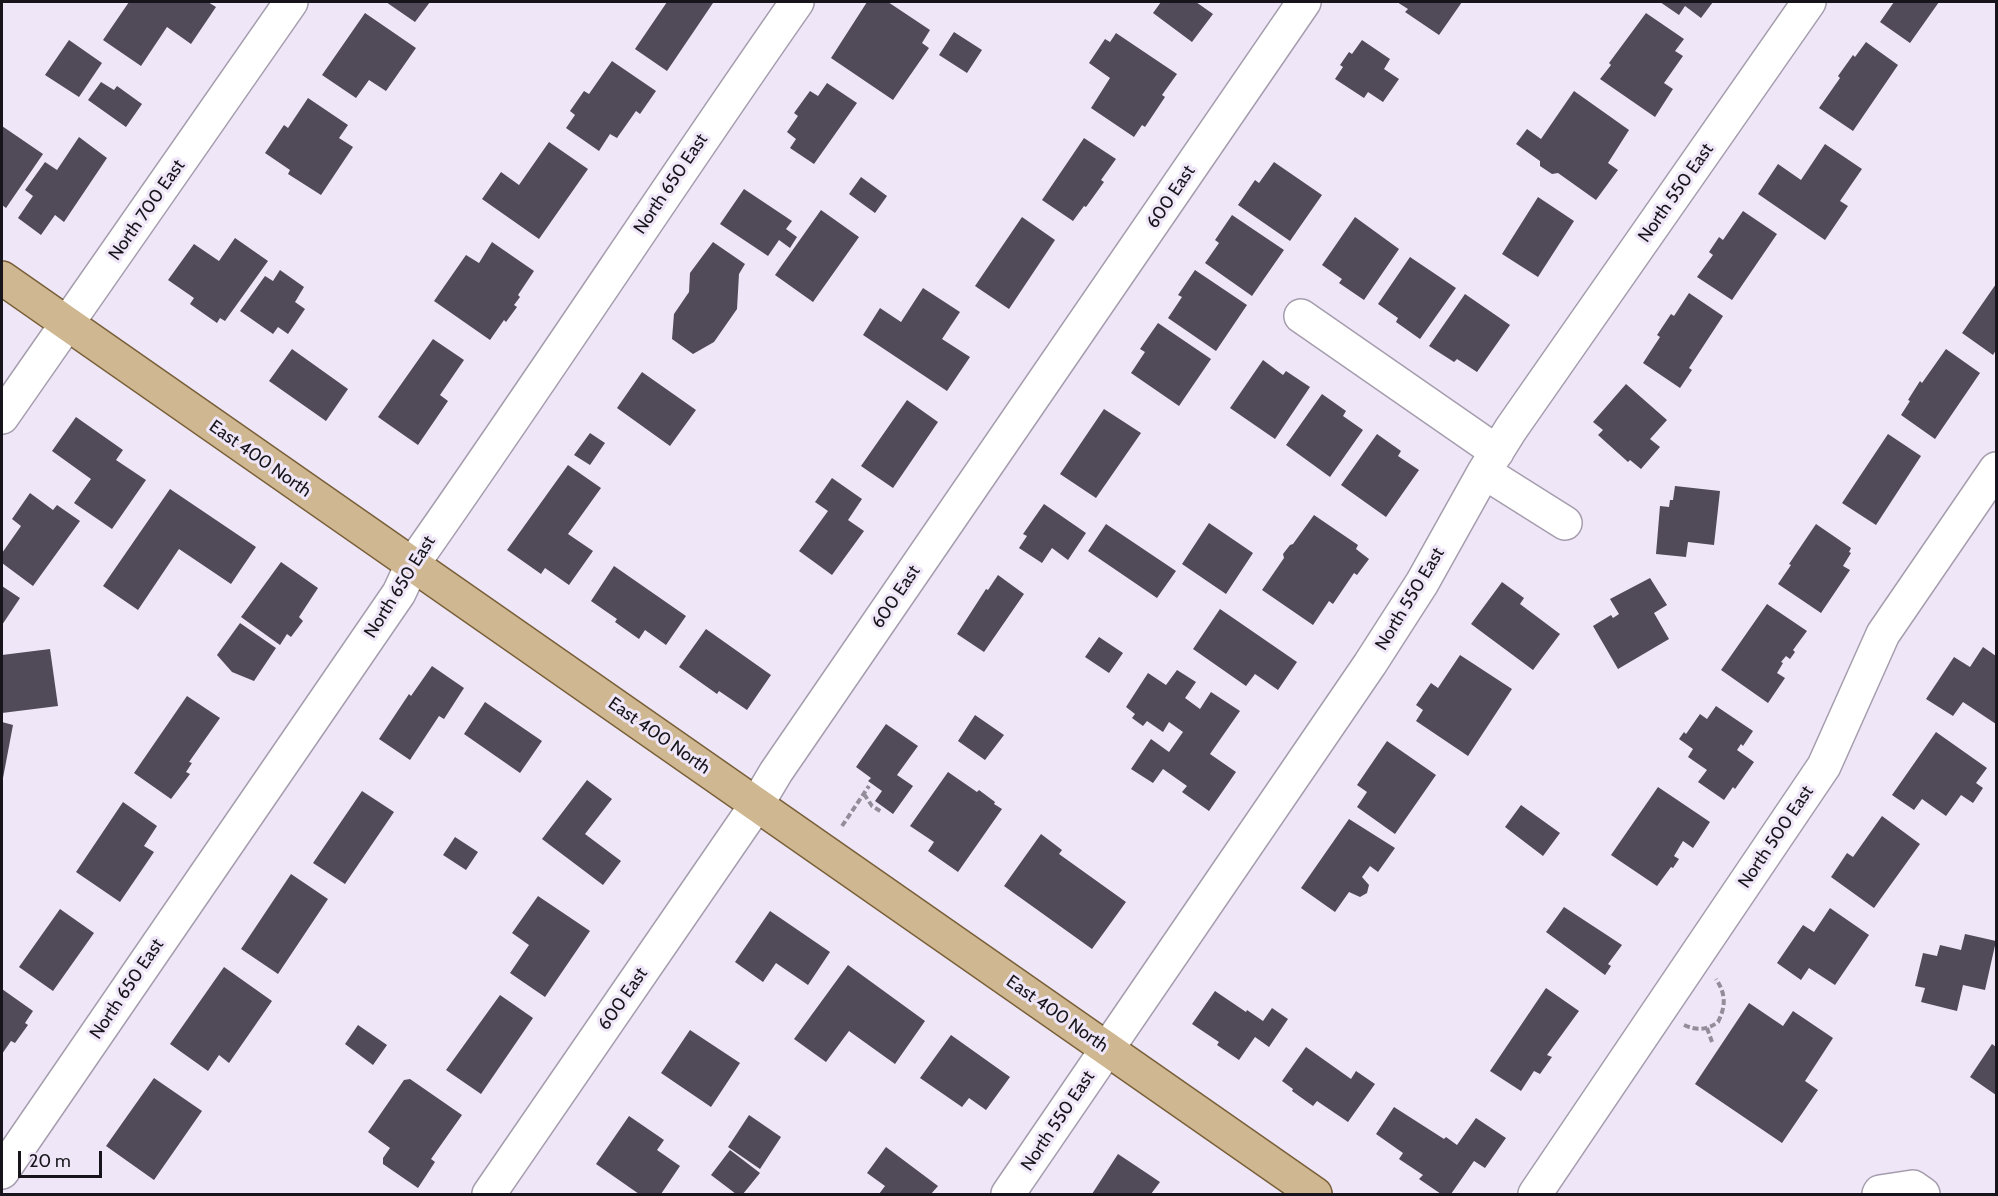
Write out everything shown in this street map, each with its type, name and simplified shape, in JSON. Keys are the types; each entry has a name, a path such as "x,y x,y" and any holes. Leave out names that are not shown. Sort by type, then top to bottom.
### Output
{"main road":[{"name":"East 400 North","path":"2,278 1316,1194"}],"street":[{"name":"North 700 East","path":"2,417 291,2"},
{"name":"North 650 East","path":"2,1172 399,593 412,565 797,2"},
{"name":"600 East","path":"489,1194 1305,2"},
{"name":"North 550 East","path":"1008,1194 1370,664 1422,583 1491,462 1809,2"},
{"path":"1301,316 1491,462 1565,523"},
{"name":"North 500 East","path":"1535,1194 1824,766 1882,634 1996,469"},
{"path":"1879,1194 1912,1187 1923,1194"}],"path":[{"path":"842,826 869,786"},
{"path":"864,794 872,806 882,812"},
{"path":"1660,1009 1692,1029 1707,1028 1718,1022 1725,1004 1724,990 1714,976"},
{"path":"1707,1028 1712,1042"}],"building":[{"path":"129,2 208,2 216,7 191,44 167,27 141,66 103,40"},
{"path":"386,2 430,2 415,22"},
{"path":"667,2 713,3 667,71 635,49"},
{"path":"867,2 888,2 930,30 922,43 929,48 893,100 831,58"},
{"path":"1161,2 1196,2 1213,14 1192,42 1153,13"},
{"path":"1397,2 1462,2 1439,35 1405,12 1408,9"},
{"path":"1660,2 1713,2 1701,18 1685,6 1679,15"},
{"path":"1894,2 1939,2 1910,43 1880,22"},
{"path":"365,13 416,48 386,91 369,80 356,98 322,75"},
{"path":"1646,13 1684,39 1675,51 1683,56 1664,83 1673,89 1655,117 1600,79"},
{"path":"954,32 982,50 967,73 939,55"},
{"path":"1116,33 1177,74 1162,95 1165,97 1145,127 1142,125 1134,137 1091,108 1110,78 1089,63 1105,39 1110,42"},
{"path":"69,40 102,63 79,97 45,75"},
{"path":"1362,40 1390,59 1384,69 1399,79 1383,102 1368,92 1364,98 1335,79 1343,67 1340,65 1349,52 1352,54"},
{"path":"1866,42 1898,65 1853,131 1819,108 1840,78 1838,76"},
{"path":"612,61 656,91 640,114 636,111 617,138 610,134 599,151 566,128 575,115 570,111 584,91 589,94"},
{"path":"101,82 114,90 117,86 142,104 126,127 88,100"},
{"path":"827,83 857,103 814,164 790,148 796,139 787,132 798,116 794,113 810,91 818,96"},
{"path":"1574,91 1629,130 1608,163 1618,170 1596,200 1558,173 1552,174 1540,166 1540,161 1516,144 1527,129 1541,139"},
{"path":"308,98 348,125 339,138 353,147 321,195 288,174 290,170 265,153 284,125 288,128"},
{"path":"2,126 43,154 6,208 2,205"},
{"path":"79,137 107,158 64,222 55,215 41,235 18,218 33,196 25,190 45,162 57,170"},
{"path":"1084,138 1116,159 1101,180 1104,182 1073,221 1042,200"},
{"path":"549,142 588,169 539,239 482,199 501,172 519,185"},
{"path":"1825,144 1862,169 1840,201 1848,206 1825,240 1758,194 1778,164 1801,180"},
{"path":"1274,162 1322,195 1290,241 1238,205 1255,180 1259,183"},
{"path":"861,177 887,196 875,213 849,194"},
{"path":"744,189 792,221 786,229 797,237 790,248 779,240 768,256 720,224"},
{"path":"1538,197 1574,221 1538,277 1502,254"},
{"path":"821,210 859,237 813,302 775,275"},
{"path":"1743,211 1777,234 1732,300 1697,277 1713,255 1709,252 1719,237 1723,240"},
{"path":"1232,215 1284,250 1252,296 1205,263 1219,243 1215,240"},
{"path":"1022,217 1055,240 1009,309 975,286"},
{"path":"1355,217 1399,249 1364,300 1339,283 1342,279 1322,265"},
{"path":"235,238 268,261 225,321 220,318 217,323 190,304 194,298 168,280 194,244 219,261"},
{"path":"492,242 534,271 518,295 520,297 514,305 517,307 506,322 504,320 490,340 434,301 466,255 479,263"},
{"path":"713,242 745,264 739,274 737,309 714,342 693,354 672,339 674,314 689,292 690,273"},
{"path":"1410,257 1456,288 1420,339 1396,322 1398,318 1378,304"},
{"path":"280,270 304,287 295,302 305,309 288,334 278,327 273,334 240,311 265,276 273,281"},
{"path":"1195,270 1247,305 1216,351 1168,318 1182,297 1178,295"},
{"path":"1996,284 1996,350 1993,355 1962,333"},
{"path":"923,288 960,312 942,339 970,357 947,391 863,335 880,308 901,322"},
{"path":"1689,293 1723,316 1689,368 1692,370 1680,388 1643,363 1660,337 1657,335 1671,314 1674,316"},
{"path":"1465,294 1510,325 1477,372 1457,359 1454,362 1429,346"},
{"path":"1158,323 1211,359 1179,406 1131,373 1145,352 1140,349"},
{"path":"433,339 464,360 440,395 448,401 418,445 378,417"},
{"path":"292,349 348,389 326,421 269,381"},
{"path":"1946,349 1980,373 1935,439 1901,415 1920,381 1922,383"},
{"path":"1263,360 1283,375 1286,371 1310,387 1275,439 1230,408"},
{"path":"642,372 696,410 670,446 617,408"},
{"path":"1626,384 1667,420 1650,439 1660,447 1641,469 1630,460 1628,462 1598,435 1603,430 1593,422"},
{"path":"1322,394 1346,411 1343,416 1363,430 1330,477 1286,445"},
{"path":"907,400 938,422 893,488 861,466"},
{"path":"1104,409 1141,433 1096,498 1060,474"},
{"path":"76,417 123,450 116,460 146,480 112,529 74,503 91,479 52,451"},
{"path":"590,433 605,443 590,465 574,455"},
{"path":"1377,434 1401,451 1398,456 1419,470 1386,517 1341,485"},
{"path":"1888,434 1921,456 1876,525 1842,503"},
{"path":"568,465 601,488 568,534 593,551 569,585 545,568 541,574 507,550"},
{"path":"832,478 862,499 848,520 864,531 832,575 799,551 828,511 815,502"},
{"path":"1675,486 1720,491 1714,545 1688,542 1686,557 1656,554 1660,506 1669,507 1670,500 1673,500"},
{"path":"170,489 256,547 231,584 179,549 138,610 103,586"},
{"path":"30,493 53,510 57,505 80,521 33,586 2,563 2,553 21,526 12,519"},
{"path":"1044,504 1086,533 1068,560 1052,548 1042,563 1019,548 1027,536 1023,534"},
{"path":"1314,515 1358,545 1356,549 1369,559 1357,575 1354,573 1333,604 1329,601 1313,625 1262,590 1284,558 1283,554"},
{"path":"1209,523 1253,553 1226,594 1182,564"},
{"path":"1106,524 1176,571 1157,598 1088,551"},
{"path":"1816,524 1851,548 1849,552 1851,553 1843,566 1850,570 1821,613 1778,584"},
{"path":"281,562 318,588 299,617 303,621 291,637 287,634 280,645 241,617"},
{"path":"614,566 686,616 666,645 645,630 639,639 615,622 617,619 591,601"},
{"path":"998,575 1024,594 984,652 957,634 986,589 988,590"},
{"path":"1650,578 1667,605 1654,613 1669,639 1618,669 1593,626 1611,615 1613,618 1619,614 1610,599"},
{"path":"1502,582 1524,598 1520,604 1560,634 1533,670 1471,624"},
{"path":"2,586 20,598 2,625"},
{"path":"1767,604 1807,631 1793,650 1795,652 1790,659 1786,656 1781,662 1783,663 1777,673 1785,678 1768,703 1721,670"},
{"path":"1220,609 1297,662 1278,690 1255,674 1246,686 1193,649"},
{"path":"240,623 276,648 254,681 232,672 217,655"},
{"path":"706,629 771,675 747,710 719,691 717,694 679,667"},
{"path":"1099,637 1123,653 1109,673 1085,657"},
{"path":"1983,647 1996,656 1996,724 1963,702 1953,716 1926,699 1954,657 1970,667"},
{"path":"50,649 58,706 2,713 2,655"},
{"path":"1460,655 1512,689 1468,756 1416,721 1423,710 1416,705 1431,683 1438,688"},
{"path":"432,666 464,688 444,719 439,716 410,760 379,739 409,694 411,696"},
{"path":"1177,670 1196,682 1185,698 1200,709 1211,692 1240,711 1210,754 1236,772 1209,811 1182,792 1187,786 1163,769 1153,783 1131,769 1151,739 1169,752 1183,732 1169,722 1163,732 1147,721 1143,726 1132,718 1135,714 1126,707 1148,673 1166,685"},
{"path":"187,696 220,718 189,762 192,763 186,772 190,774 171,799 134,773"},
{"path":"485,702 542,741 520,773 464,734"},
{"path":"1716,706 1753,731 1743,746 1741,744 1737,750 1754,762 1735,789 1733,787 1724,800 1698,782 1707,770 1688,757 1693,749 1679,739 1684,732 1686,734 1700,714 1707,719"},
{"path":"975,715 1004,735 985,760 958,741"},
{"path":"2,722 13,725 3,778 2,778"},
{"path":"886,724 918,746 897,775 913,786 893,814 875,801 882,791 868,781 871,778 856,767"},
{"path":"1936,732 1987,768 1976,783 1983,788 1973,803 1961,795 1946,816 1922,799 1914,810 1892,795"},
{"path":"1387,741 1436,775 1395,834 1357,807 1367,792 1357,785"},
{"path":"948,772 977,792 979,790 1002,809 958,872 928,851 934,842 910,826"},
{"path":"587,780 612,799 585,834 621,861 603,885 542,839"},
{"path":"1658,787 1710,822 1693,848 1683,841 1674,856 1679,859 1657,886 1611,855"},
{"path":"362,791 394,812 345,884 313,863"},
{"path":"123,802 157,826 144,846 154,852 120,902 76,872"},
{"path":"1521,805 1560,833 1543,856 1505,827"},
{"path":"1882,816 1920,844 1874,908 1831,877 1847,853 1853,857"},
{"path":"1349,819 1395,848 1378,872 1370,866 1362,877 1369,885 1367,893 1360,897 1349,892 1335,912 1301,888"},
{"path":"1041,834 1062,850 1059,854 1126,902 1092,949 1004,886"},
{"path":"455,837 478,852 466,870 443,855"},
{"path":"291,874 328,899 278,974 241,949"},
{"path":"538,896 590,931 545,997 510,973 529,945 512,933"},
{"path":"1564,907 1622,945 1608,964 1611,966 1605,975 1546,932"},
{"path":"1830,908 1869,935 1835,985 1809,968 1801,980 1777,963 1803,925 1814,932"},
{"path":"60,909 94,933 53,991 19,967"},
{"path":"770,911 830,952 808,985 776,963 763,982 735,962"},
{"path":"1965,934 1996,941 1985,990 1963,985 1957,1011 1921,1002 1925,988 1915,986 1923,953 1937,956 1940,945 1961,950"},
{"path":"848,965 925,1021 895,1064 849,1031 826,1062 794,1039"},
{"path":"224,967 272,1001 229,1063 219,1055 208,1071 170,1044"},
{"path":"1546,988 1579,1011 1547,1055 1552,1057 1540,1074 1534,1071 1521,1091 1490,1071"},
{"path":"2,989 33,1011 25,1023 28,1025 15,1043 11,1041 2,1054"},
{"path":"1215,991 1263,1021 1272,1008 1288,1019 1269,1047 1255,1037 1239,1060 1217,1045 1219,1042 1192,1024"},
{"path":"500,995 533,1018 481,1094 446,1070"},
{"path":"1749,1003 1783,1026 1793,1011 1833,1038 1805,1081 1818,1090 1782,1143 1695,1084"},
{"path":"358,1025 387,1045 373,1065 345,1044"},
{"path":"690,1030 740,1063 711,1107 661,1073"},
{"path":"951,1035 1010,1077 986,1110 969,1098 962,1107 920,1078"},
{"path":"1992,1044 1996,1047 1996,1095 1970,1077"},
{"path":"1306,1047 1351,1079 1356,1071 1375,1084 1348,1122 1317,1101 1313,1106 1282,1081"},
{"path":"154,1078 202,1111 154,1180 106,1146"},
{"path":"410,1079 462,1115 431,1159 435,1162 418,1188 383,1164 383,1158 390,1148 368,1132 404,1080"},
{"path":"1394,1107 1457,1145 1476,1118 1506,1138 1485,1168 1474,1161 1451,1194 1441,1194 1419,1179 1423,1175 1399,1159 1403,1153 1376,1134"},
{"path":"749,1115 781,1137 760,1169 728,1147"},
{"path":"629,1116 664,1140 657,1150 680,1166 661,1194 639,1194 596,1164"},
{"path":"886,1147 938,1186 931,1194 879,1194 885,1186 867,1173"},
{"path":"730,1150 760,1173 743,1194 736,1194 711,1175"},
{"path":"1118,1154 1160,1182 1151,1194 1092,1194"}]}
